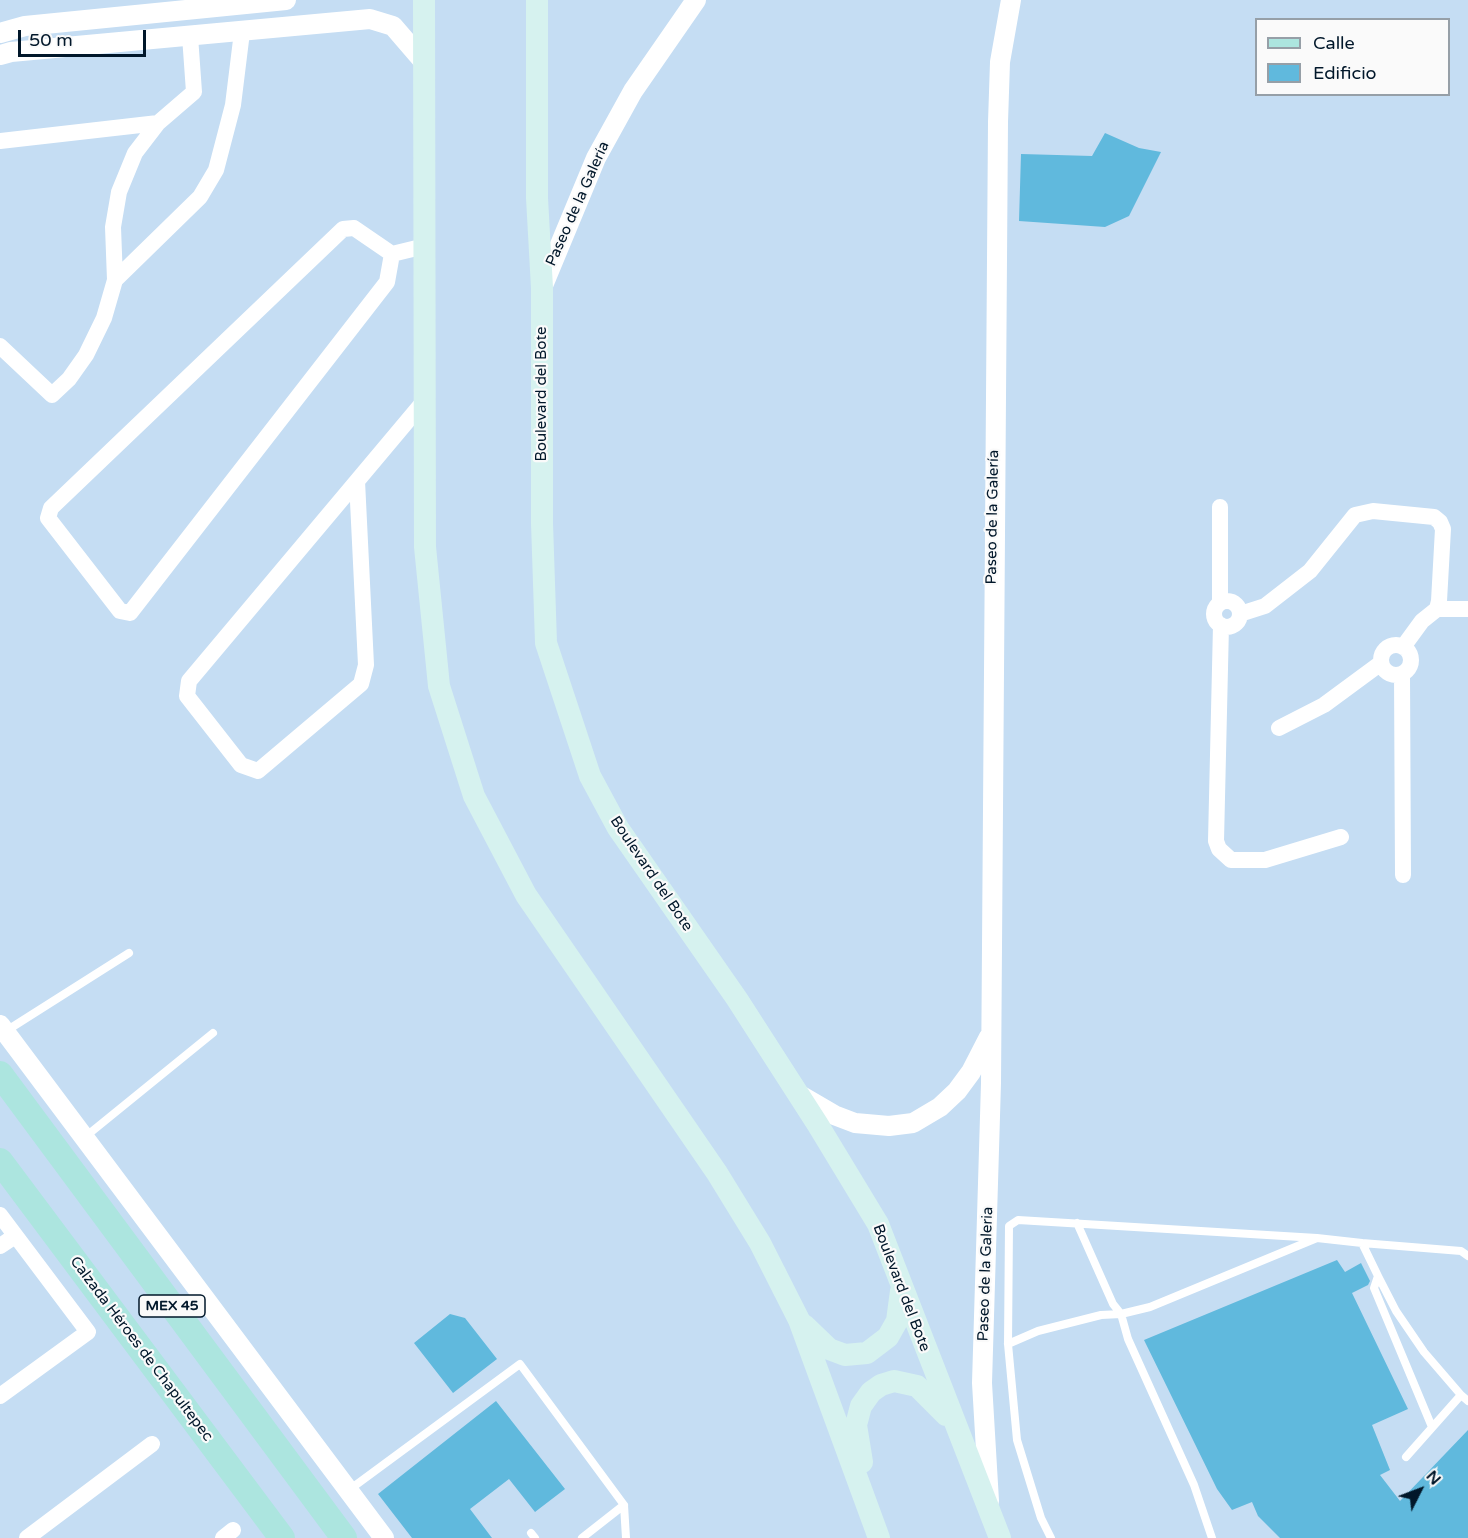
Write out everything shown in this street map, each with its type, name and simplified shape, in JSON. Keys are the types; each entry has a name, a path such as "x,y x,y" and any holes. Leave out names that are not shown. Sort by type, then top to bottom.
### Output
{"main road":[{"path":"424,0 425,547 439,686 474,796 526,895 748,1222 799,1320 879,1538"},
{"name":"Boulevard del Bote","path":"537,0 537,198 542,288 542,523 546,643 590,776 618,828 737,999 878,1224 954,1425 998,1529"},
{"name":"MEX 45","path":"0,1074 344,1538"},
{"name":"Calzada Héroes de Chapultepec","path":"0,1161 282,1538"},
{"path":"799,1320 829,1349 845,1355 867,1353 888,1337 897,1321 901,1288"},
{"path":"870,1513 856,1425 861,1406 871,1392 894,1381 916,1386 931,1398 954,1425"}],"street":[{"name":"Paseo de la Galería","path":"542,288 596,158 633,91 696,0"},
{"name":"Paseo de la Galería","path":"991,1035 998,122 1000,62 1011,0"},
{"path":"0,55 242,32 275,12"},
{"path":"0,33 25,26 275,12 370,19 393,26 424,63"},
{"path":"106,20 109,43"},
{"path":"115,280 200,197 216,170 233,105 242,32"},
{"path":"0,346 52,395 69,379 86,355 104,318 115,280 113,227 119,192 135,153 158,123 194,92 190,36"},
{"path":"0,141 158,123"},
{"path":"392,254 387,282 130,613 120,611 48,518 51,508 343,229 354,228 392,254 425,246"},
{"path":"357,481 366,665 361,684 258,771 241,765 187,696 189,681 425,400"},
{"path":"1220,507 1221,603 1214,614 1221,625 1216,841 1219,849 1231,860 1265,860 1341,837"},
{"path":"1221,625 1234,625 1240,614 1265,606 1310,571 1348,522 1362,511 1434,518 1440,522 1443,529 1441,590 1437,609"},
{"path":"1221,603 1233,602 1240,614"},
{"path":"1403,647 1422,621 1437,609 1468,609"},
{"path":"1279,728 1324,705 1381,663 1384,650 1397,645 1409,653 1408,669 1402,674 1389,673 1381,663"},
{"path":"1402,674 1403,875"},
{"path":"3,1028 384,1538"},
{"path":"798,1094 834,1115 855,1123 889,1126 914,1123 940,1107 957,1091 971,1072 991,1035"},
{"name":"Paseo de la Galeria","path":"991,1035 982,1383 998,1529"},
{"path":"0,1215 88,1332 0,1396"},
{"path":"0,1246 15,1236"},
{"path":"27,1538 152,1444"}],"lane":[{"path":"3,1028 129,953"},
{"path":"85,1137 213,1033"},
{"path":"1051,1538 1041,1518 1017,1440 1008,1344 1009,1226 1018,1220 1317,1238 1461,1251 1468,1256"},
{"path":"1077,1223 1113,1304 1120,1314 1128,1339 1189,1475 1212,1538"},
{"path":"1008,1344 1038,1331 1101,1315 1120,1314 1150,1307 1317,1238"},
{"path":"1362,1243 1396,1311 1424,1352 1464,1398 1432,1427 1406,1457"},
{"path":"1378,1276 1374,1288 1432,1427"},
{"path":"349,1491 520,1364 624,1504 626,1538"},
{"path":"582,1538 624,1504"}],"building":[{"path":"1105,133 1139,148 1161,152 1129,216 1105,227 1019,221 1021,154 1092,156"},
{"path":"1337,1260 1345,1272 1361,1263 1370,1281 1368,1285 1352,1293 1408,1409 1372,1425 1390,1470 1380,1475 1400,1501 1468,1430 1468,1538 1280,1538 1258,1516 1252,1502 1232,1510 1217,1489 1144,1340"},
{"path":"450,1314 465,1318 497,1359 453,1393 414,1343"},
{"path":"496,1401 565,1489 535,1512 509,1479 470,1509 492,1538 412,1538 378,1494"}]}
